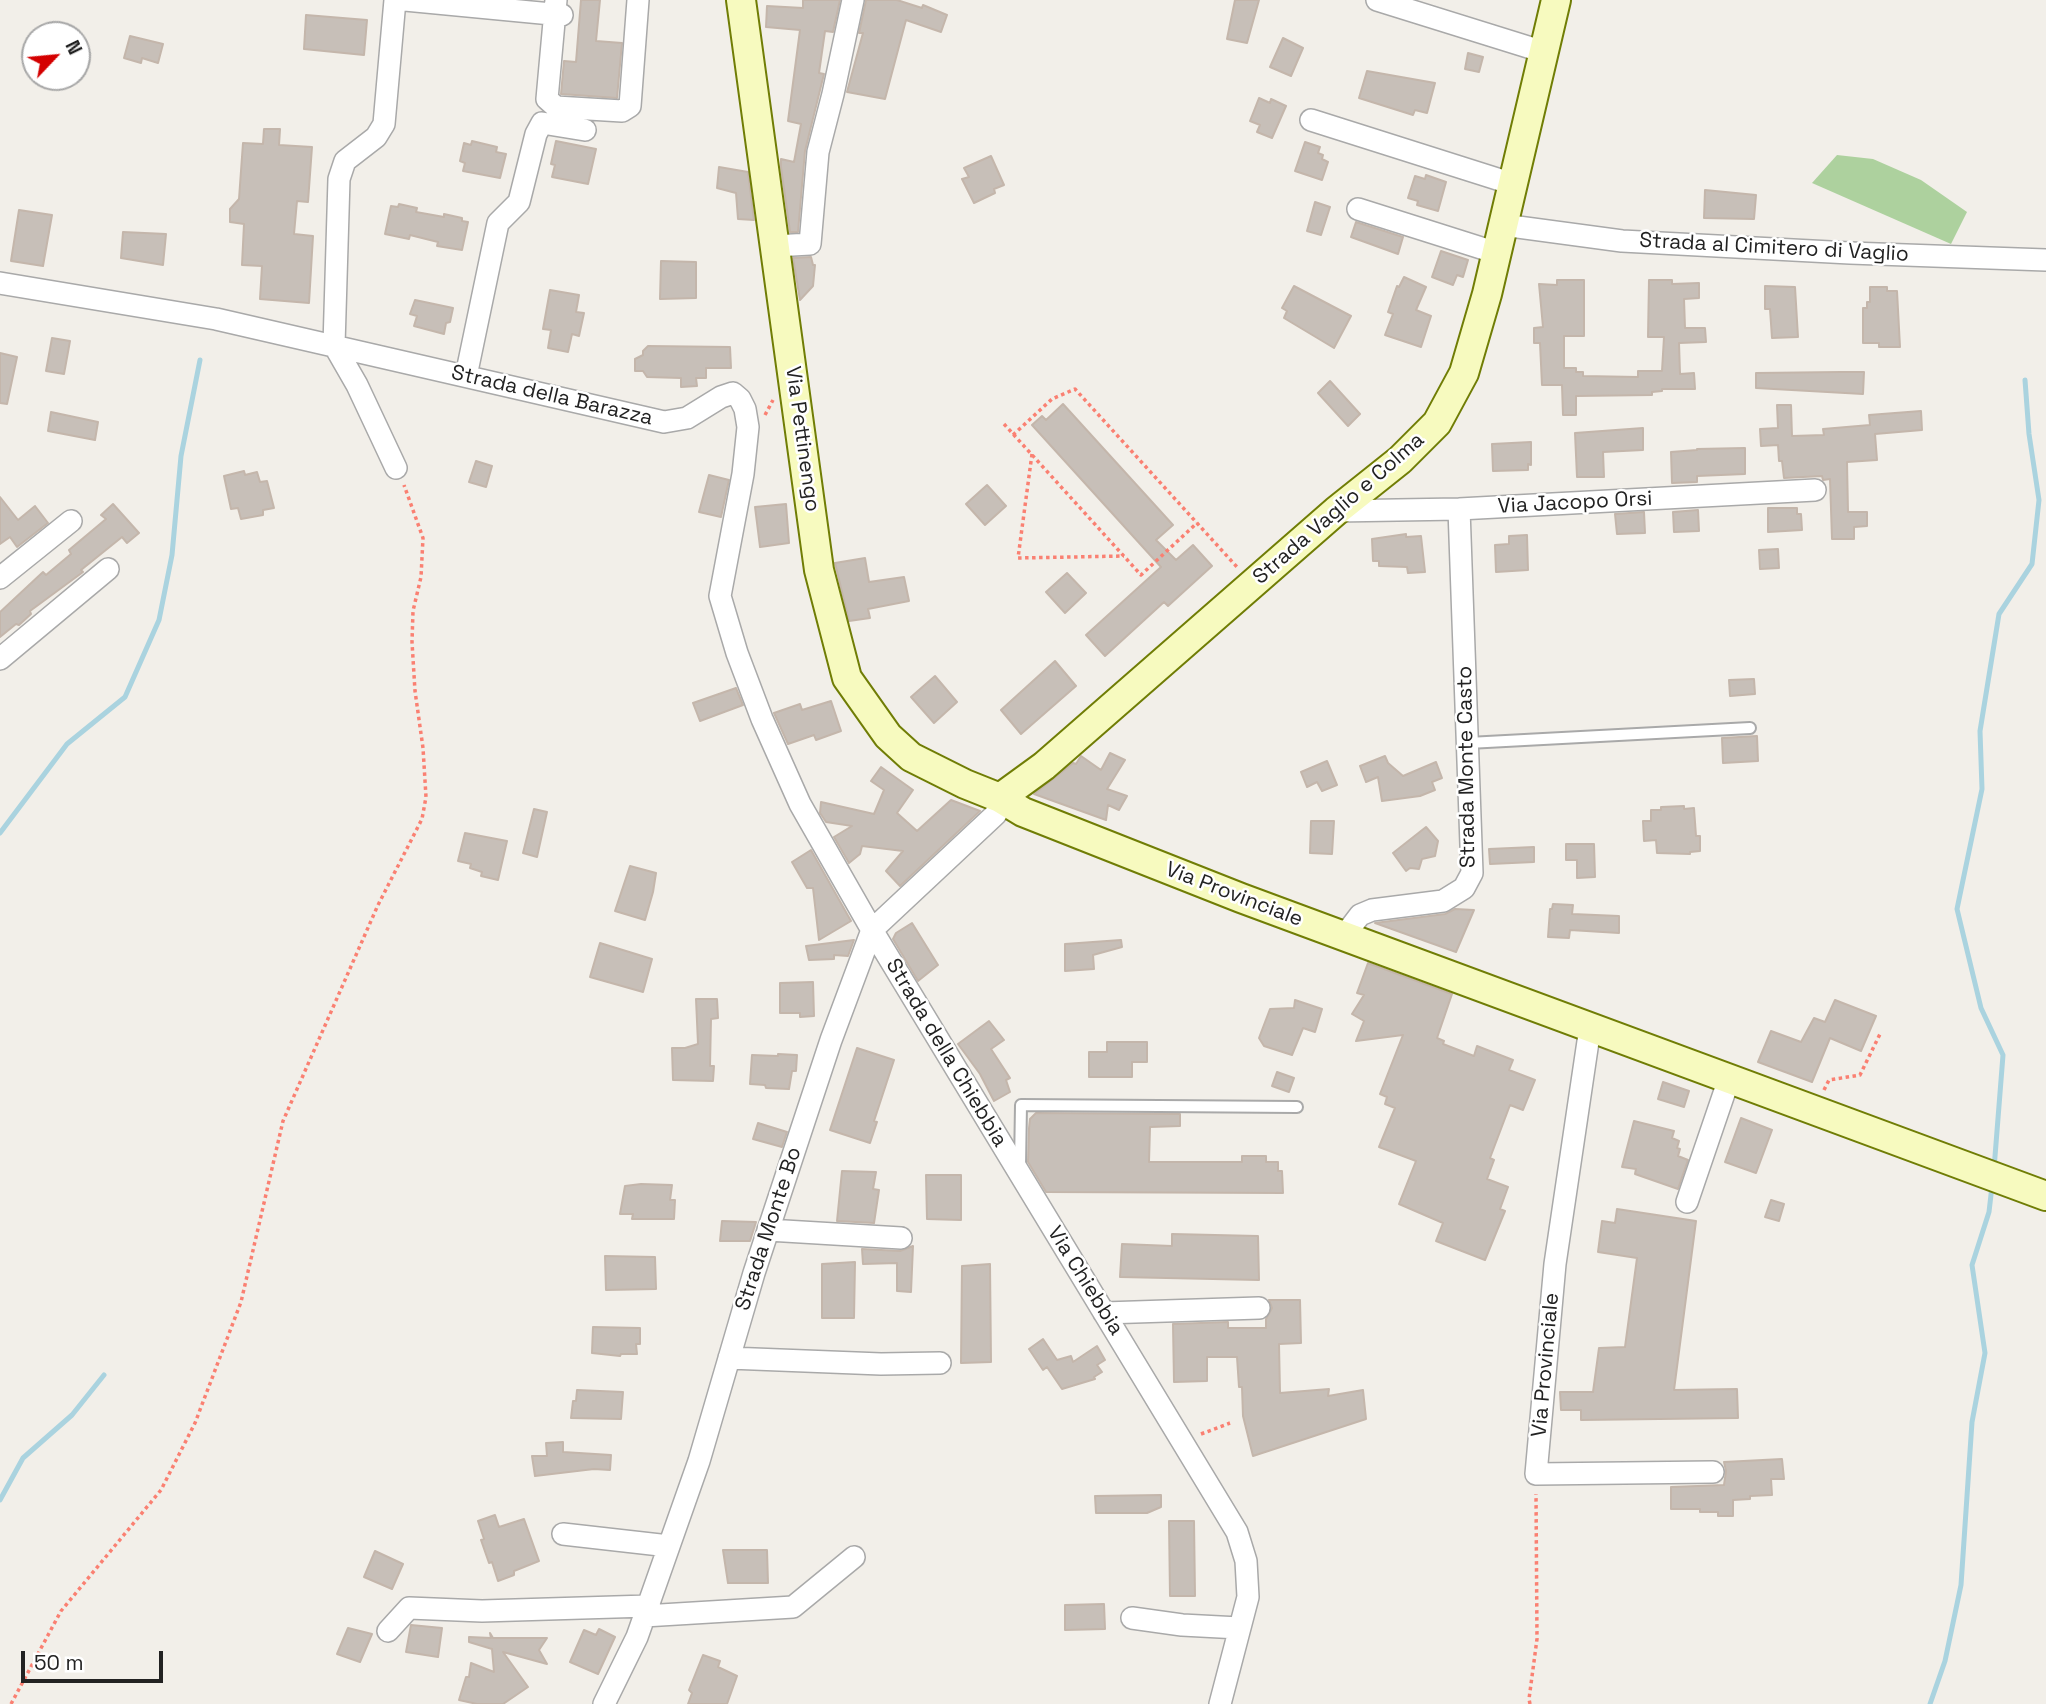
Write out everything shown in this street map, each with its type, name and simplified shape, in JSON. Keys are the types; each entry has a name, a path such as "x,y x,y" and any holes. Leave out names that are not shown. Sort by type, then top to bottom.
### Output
{"main road":[{"name":"Via Pettinengo","path":"741,0 819,570 847,678 888,737 911,757 965,785 1000,798"},
{"name":"Strada Vaglio e Colma","path":"1000,798 1044,766 1336,511 1400,460 1437,424 1464,373 1497,253 1556,0"},
{"name":"Via Provinciale","path":"1000,798 1023,812 1344,936 2046,1196"}],"street":[{"path":"395,0 384,124 376,137 345,161 339,178 334,345 396,468"},
{"path":"405,0 558,10 547,99 556,107 622,111 630,106 638,0"},
{"path":"775,246 810,244 818,152 853,0"},
{"path":"1377,0 1544,52"},
{"path":"1311,120 1513,184"},
{"path":"467,376 498,222 519,202 536,134 542,123 585,130"},
{"path":"1358,209 1497,253"},
{"name":"Strada al Cimitero di Vaglio","path":"1503,225 1622,241 2043,262"},
{"name":"Strada della Barazza","path":"0,283 216,319 664,422 687,418 720,397 733,393 745,409 747,436 743,474 720,596 737,653 762,719 800,804 872,930"},
{"name":"Via Jacopo Orsi","path":"1336,511 1459,509 1815,490"},
{"name":"Strada Monte Casto","path":"1344,936 1360,915 1372,910 1443,901 1464,888 1472,873 1459,509"},
{"path":"0,578 71,521"},
{"path":"0,659 108,569"},
{"name":"Strada Monte Bo","path":"604,1704 646,1611 699,1461 768,1230 831,1040 872,930 996,814 1000,798"},
{"name":"Strada della Chiebbia","path":"872,930 1020,1176"},
{"name":"Via Provinciale","path":"1536,1474 1555,1264 1590,1028"},
{"path":"1687,1202 1729,1080"},
{"name":"Via Chiebbia","path":"1020,1176 1237,1532 1246,1561 1248,1597 1220,1704"},
{"path":"768,1230 901,1238"},
{"path":"1104,1313 1259,1308"},
{"path":"729,1358 881,1364 940,1363"},
{"path":"1536,1474 1713,1472"},
{"path":"562,1534 669,1546"},
{"path":"388,1630 409,1608 646,1611 793,1607 854,1557"},
{"path":"1132,1618 1181,1625 1239,1628"}],"lane":[{"path":"1468,743 1750,728"},
{"path":"1020,1176 1021,1105 1297,1107"}],"path":[{"path":"747,436 755,437 783,380 794,378"},
{"path":"1013,435 1052,399 1075,389 1252,584"},
{"path":"1004,425 1141,575 1197,523"},
{"path":"1032,454 1018,558 1124,556"},
{"path":"11,1704 61,1611 161,1490 195,1423 241,1302 283,1121 378,905 422,819 426,797 424,748 415,691 412,642 413,611 421,577 423,538 410,498 396,468"},
{"path":"1815,1112 1829,1080 1860,1075 1881,1032"},
{"path":"1183,1441 1230,1423"},
{"path":"1530,1704 1528,1699 1537,1639 1536,1474"}],"green space":[{"path":"1837,155 1873,159 1921,180 1967,212 1951,244 1812,183"}],"building":[{"path":"581,0 600,0 596,41 622,43 617,98 561,94 564,61 576,62"},
{"path":"803,0 840,0 833,32 825,31 819,73 824,74 805,151 798,232 790,232 781,159 794,162 801,124 788,121 800,30 766,27 767,6 803,8"},
{"path":"866,0 897,0 922,8 923,5 947,15 941,32 906,20 885,99 847,92 863,33 859,33"},
{"path":"1235,0 1259,0 1247,43 1227,39"},
{"path":"306,15 367,20 364,55 304,49"},
{"path":"130,36 163,44 158,63 142,58 141,63 124,58"},
{"path":"1283,38 1303,48 1291,76 1270,67"},
{"path":"1468,53 1483,57 1479,72 1465,69"},
{"path":"1367,71 1435,83 1427,113 1415,110 1413,115 1359,98"},
{"path":"1259,98 1270,103 1271,99 1286,106 1272,138 1257,132 1260,125 1250,121"},
{"path":"264,129 280,129 279,145 312,147 308,202 297,201 294,234 313,236 309,303 260,299 262,266 242,265 244,224 230,222 230,209 239,199 243,143 263,144"},
{"path":"472,141 497,147 496,152 506,154 500,178 463,171 465,163 460,161 464,143 471,145"},
{"path":"556,141 596,149 588,184 552,177 555,165 551,164"},
{"path":"1305,142 1320,147 1318,153 1328,162 1322,180 1295,171"},
{"path":"991,156 1004,185 994,189 995,193 974,203 962,179 969,177 964,168"},
{"path":"719,167 748,172 754,220 738,219 736,193 717,188"},
{"path":"1426,175 1446,182 1438,211 1417,205 1418,201 1408,198 1415,176 1425,179"},
{"path":"1705,190 1756,195 1754,219 1704,218"},
{"path":"1315,202 1330,207 1321,235 1307,231"},
{"path":"399,204 417,208 416,212 444,217 444,214 468,222 462,250 437,246 438,242 410,235 409,239 385,234 391,206 398,207"},
{"path":"19,210 52,215 43,266 11,261"},
{"path":"1356,222 1403,237 1398,254 1351,237"},
{"path":"123,232 166,234 163,265 121,258"},
{"path":"1441,251 1468,260 1463,277 1457,275 1453,285 1432,277"},
{"path":"811,257 815,265 813,286 800,300 793,258"},
{"path":"661,261 696,262 696,298 660,299"},
{"path":"1404,277 1426,287 1416,310 1431,316 1421,347 1385,335 1393,314 1388,312 1397,286 1399,287"},
{"path":"1557,280 1584,280 1584,336 1564,336 1564,368 1576,368 1576,372 1583,372 1583,376 1638,377 1638,371 1662,371 1664,337 1648,337 1649,280 1672,280 1672,284 1699,283 1699,298 1684,299 1685,328 1705,328 1706,342 1679,343 1680,374 1694,373 1695,389 1662,389 1652,392 1652,395 1576,396 1576,415 1563,415 1562,385 1542,385 1540,343 1534,343 1534,328 1543,327 1539,284 1557,285"},
{"path":"1294,286 1351,316 1334,348 1284,318 1287,311 1282,308"},
{"path":"1765,286 1795,287 1798,337 1772,338 1770,309 1765,309"},
{"path":"1870,287 1887,287 1887,291 1897,291 1900,347 1879,347 1879,343 1863,343 1863,308 1867,308 1867,302 1870,302"},
{"path":"550,290 579,295 576,312 584,313 579,336 572,334 568,352 548,348 551,330 543,329"},
{"path":"415,300 453,308 444,334 414,326 417,316 410,314"},
{"path":"52,338 70,341 64,374 46,371"},
{"path":"648,346 730,347 731,368 706,368 706,378 696,378 697,386 681,387 681,378 647,377 643,371 635,371 635,359 643,355"},
{"path":"0,353 17,357 7,404 0,403"},
{"path":"1864,372 1863,394 1756,388 1756,373"},
{"path":"1330,381 1360,414 1348,426 1318,393"},
{"path":"1063,404 1173,525 1156,540 1176,560 1193,545 1212,566 1168,606 1164,602 1105,656 1086,635 1161,567 1032,425 1042,416 1046,420"},
{"path":"1777,405 1791,405 1792,436 1824,435 1823,429 1870,425 1869,415 1921,411 1922,430 1875,434 1877,460 1847,462 1848,512 1867,512 1867,526 1854,527 1854,539 1832,539 1830,479 1823,480 1822,476 1784,478 1778,445 1761,446 1760,429 1778,428"},
{"path":"51,412 98,422 95,440 48,431"},
{"path":"1643,428 1643,450 1603,452 1604,477 1577,477 1575,433"},
{"path":"1531,442 1531,465 1528,464 1528,470 1493,471 1492,444"},
{"path":"1745,448 1745,474 1697,476 1697,482 1672,483 1671,452"},
{"path":"476,461 492,466 486,487 469,482"},
{"path":"244,471 245,475 257,472 260,482 267,481 274,508 263,510 263,515 241,519 238,508 231,509 224,476"},
{"path":"709,475 729,480 721,517 699,512"},
{"path":"987,485 1006,506 985,525 966,504"},
{"path":"0,497 18,520 35,506 48,523 17,547 10,537 0,544"},
{"path":"113,504 139,533 127,543 122,537 81,570 83,572 30,611 31,614 19,625 16,624 0,637 0,612 43,572 46,575 71,554 69,550 106,519 101,515"},
{"path":"786,504 789,543 760,547 755,507"},
{"path":"1768,508 1797,508 1797,514 1801,514 1802,530 1768,532"},
{"path":"1698,510 1699,531 1674,532 1673,512"},
{"path":"1644,512 1645,533 1617,534 1615,514"},
{"path":"1406,534 1406,537 1421,536 1425,572 1408,573 1407,567 1379,566 1379,561 1373,561 1372,539"},
{"path":"1527,535 1528,570 1496,572 1495,545 1509,544 1509,536"},
{"path":"1778,549 1779,568 1760,569 1759,550"},
{"path":"865,558 869,582 904,577 909,601 868,609 870,618 849,621 835,563"},
{"path":"1067,573 1086,593 1065,613 1046,592"},
{"path":"1055,661 1076,686 1021,734 1001,710"},
{"path":"935,676 957,702 934,723 911,697"},
{"path":"1754,679 1755,694 1730,696 1729,680"},
{"path":"736,688 743,705 700,721 693,703"},
{"path":"831,701 841,731 816,740 814,735 788,744 774,713 800,704 802,710"},
{"path":"1757,736 1758,761 1723,763 1722,738"},
{"path":"1110,753 1125,760 1107,789 1127,796 1119,810 1108,805 1106,820 1034,794 1073,763 1076,764 1081,756 1101,770"},
{"path":"1385,756 1388,763 1403,776 1436,762 1442,778 1432,782 1435,790 1420,796 1382,801 1378,777 1366,782 1360,766"},
{"path":"1327,761 1337,785 1322,791 1317,782 1307,787 1301,772"},
{"path":"881,767 913,790 897,813 917,831 951,800 980,811 900,886 886,871 903,851 862,846 860,854 849,863 834,837 852,826 826,822 820,813 821,802 874,814 884,790 871,781"},
{"path":"1684,806 1684,809 1694,808 1700,851 1690,854 1657,853 1656,840 1644,841 1643,821 1651,821 1651,810"},
{"path":"534,809 547,812 537,857 523,853"},
{"path":"1311,821 1334,821 1332,854 1310,853"},
{"path":"1426,827 1438,841 1435,856 1422,859 1419,869 1410,868 1406,871 1393,853"},
{"path":"465,833 507,841 498,880 481,876 482,872 470,868 471,864 458,861"},
{"path":"1566,844 1594,844 1595,877 1577,878 1577,860 1566,860"},
{"path":"1534,847 1534,862 1490,864 1489,849"},
{"path":"811,850 851,921 819,940 813,888 807,888 792,862"},
{"path":"630,866 656,873 645,920 615,911"},
{"path":"1553,904 1573,905 1572,914 1619,916 1619,933 1570,930 1569,938 1548,937 1550,909"},
{"path":"1455,909 1474,910 1456,952 1375,923 1445,914"},
{"path":"912,923 938,965 918,981 893,939 896,933"},
{"path":"854,940 848,956 834,955 834,959 809,960 806,946"},
{"path":"1121,940 1122,947 1093,955 1094,969 1065,971 1065,944"},
{"path":"600,943 652,959 643,992 590,977"},
{"path":"1368,963 1452,994 1437,1038 1444,1041 1443,1044 1474,1056 1477,1046 1513,1060 1509,1070 1535,1080 1523,1110 1510,1105 1490,1158 1494,1160 1487,1179 1508,1187 1500,1209 1505,1211 1485,1260 1436,1241 1443,1223 1399,1204 1416,1161 1379,1147 1395,1108 1385,1104 1387,1097 1380,1094 1403,1035 1356,1041 1364,1021 1352,1014 1364,995 1357,993"},
{"path":"813,982 814,1016 800,1017 800,1013 780,1013 780,983"},
{"path":"696,999 717,999 718,1018 711,1019 710,1066 714,1066 713,1081 673,1080 672,1048 698,1044"},
{"path":"1295,1000 1322,1009 1315,1032 1303,1028 1292,1055 1264,1046 1259,1038 1270,1009 1294,1008"},
{"path":"1835,1000 1876,1016 1861,1051 1830,1038 1812,1082 1758,1062 1771,1031 1801,1042 1814,1018 1825,1022"},
{"path":"989,1021 1004,1040 991,1049 1010,1078 1006,1080 1010,1092 994,1101 980,1074 958,1044"},
{"path":"1107,1042 1147,1042 1147,1062 1132,1062 1132,1077 1089,1077 1089,1052 1107,1052"},
{"path":"857,1048 894,1060 874,1121 877,1122 870,1143 830,1130"},
{"path":"752,1055 797,1055 796,1071 792,1071 789,1089 750,1084"},
{"path":"1277,1072 1294,1078 1289,1092 1272,1086"},
{"path":"1663,1082 1689,1091 1684,1107 1658,1099"},
{"path":"1036,1113 1180,1114 1180,1126 1150,1127 1149,1162 1242,1162 1242,1156 1266,1156 1266,1162 1278,1162 1278,1171 1282,1171 1283,1193 1046,1192 1028,1162 1030,1119"},
{"path":"1741,1118 1772,1130 1756,1173 1725,1162"},
{"path":"1634,1121 1674,1131 1672,1138 1679,1141 1678,1156 1688,1160 1678,1189 1635,1174 1636,1169 1622,1167"},
{"path":"758,1123 787,1132 782,1147 753,1139"},
{"path":"842,1171 876,1172 873,1189 879,1190 874,1223 837,1221"},
{"path":"926,1175 961,1175 961,1220 927,1219"},
{"path":"672,1185 670,1200 675,1200 674,1219 632,1219 633,1214 620,1214 625,1186"},
{"path":"1771,1200 1784,1204 1779,1221 1765,1217"},
{"path":"1617,1209 1696,1221 1674,1390 1737,1389 1738,1418 1581,1420 1581,1410 1561,1410 1560,1392 1593,1392 1599,1348 1625,1347 1637,1258 1598,1252 1602,1221 1615,1223"},
{"path":"722,1221 756,1222 750,1241 720,1241"},
{"path":"1172,1234 1258,1236 1259,1280 1120,1277 1122,1244 1172,1246"},
{"path":"913,1246 911,1292 897,1291 897,1263 863,1264 862,1249 900,1251"},
{"path":"605,1256 655,1257 656,1289 606,1290"},
{"path":"855,1262 854,1318 822,1318 822,1264"},
{"path":"990,1264 991,1362 961,1363 962,1266"},
{"path":"1269,1300 1300,1300 1301,1343 1279,1344 1280,1393 1329,1389 1328,1396 1363,1390 1366,1419 1253,1456 1243,1416 1237,1357 1207,1357 1207,1381 1174,1382 1173,1324 1228,1322 1228,1328 1266,1328 1266,1319 1272,1308"},
{"path":"593,1327 640,1328 640,1344 636,1344 637,1354 620,1356 592,1353"},
{"path":"1043,1339 1057,1360 1071,1356 1073,1362 1097,1346 1105,1360 1097,1365 1102,1372 1094,1377 1095,1379 1062,1389 1047,1367 1043,1370 1029,1349"},
{"path":"577,1390 623,1392 621,1419 571,1418"},
{"path":"563,1442 563,1452 611,1455 610,1470 594,1469 535,1476 532,1456 547,1456 546,1443"},
{"path":"1782,1459 1784,1479 1771,1479 1772,1495 1733,1500 1733,1516 1718,1516 1718,1512 1700,1512 1700,1509 1671,1509 1671,1487 1724,1485 1724,1462"},
{"path":"1161,1495 1161,1507 1147,1513 1096,1513 1095,1496"},
{"path":"495,1515 499,1527 524,1519 539,1561 498,1581 481,1540 484,1539 478,1521"},
{"path":"1169,1521 1194,1521 1195,1596 1170,1596"},
{"path":"723,1550 767,1550 768,1583 728,1583"},
{"path":"375,1551 403,1564 392,1589 364,1577"},
{"path":"1104,1604 1105,1629 1065,1630 1065,1605"},
{"path":"411,1625 442,1628 438,1657 406,1652"},
{"path":"348,1628 372,1634 360,1662 337,1654"},
{"path":"599,1629 615,1637 598,1674 570,1662 584,1630 596,1635"},
{"path":"490,1633 493,1638 547,1638 539,1650 547,1664 503,1652 528,1687 503,1704 477,1704 459,1700 466,1677 469,1677 471,1663 494,1672 492,1649 469,1642 469,1637 491,1638"},
{"path":"703,1655 720,1661 718,1667 737,1676 727,1704 688,1704 692,1693 689,1690"}],"waterway":[{"path":"0,833 67,744 125,697 159,620 172,555 181,456 200,360"},
{"path":"1994,1169 2003,1055 1981,1008 1957,909 1982,789 1980,731 1999,614 2032,564 2039,500 2029,434 2025,380"},
{"path":"1930,1704 1945,1661 1961,1585 1972,1422 1985,1353 1972,1265 1989,1212 1992,1186"},
{"path":"0,1500 23,1458 72,1415 104,1375"}]}
